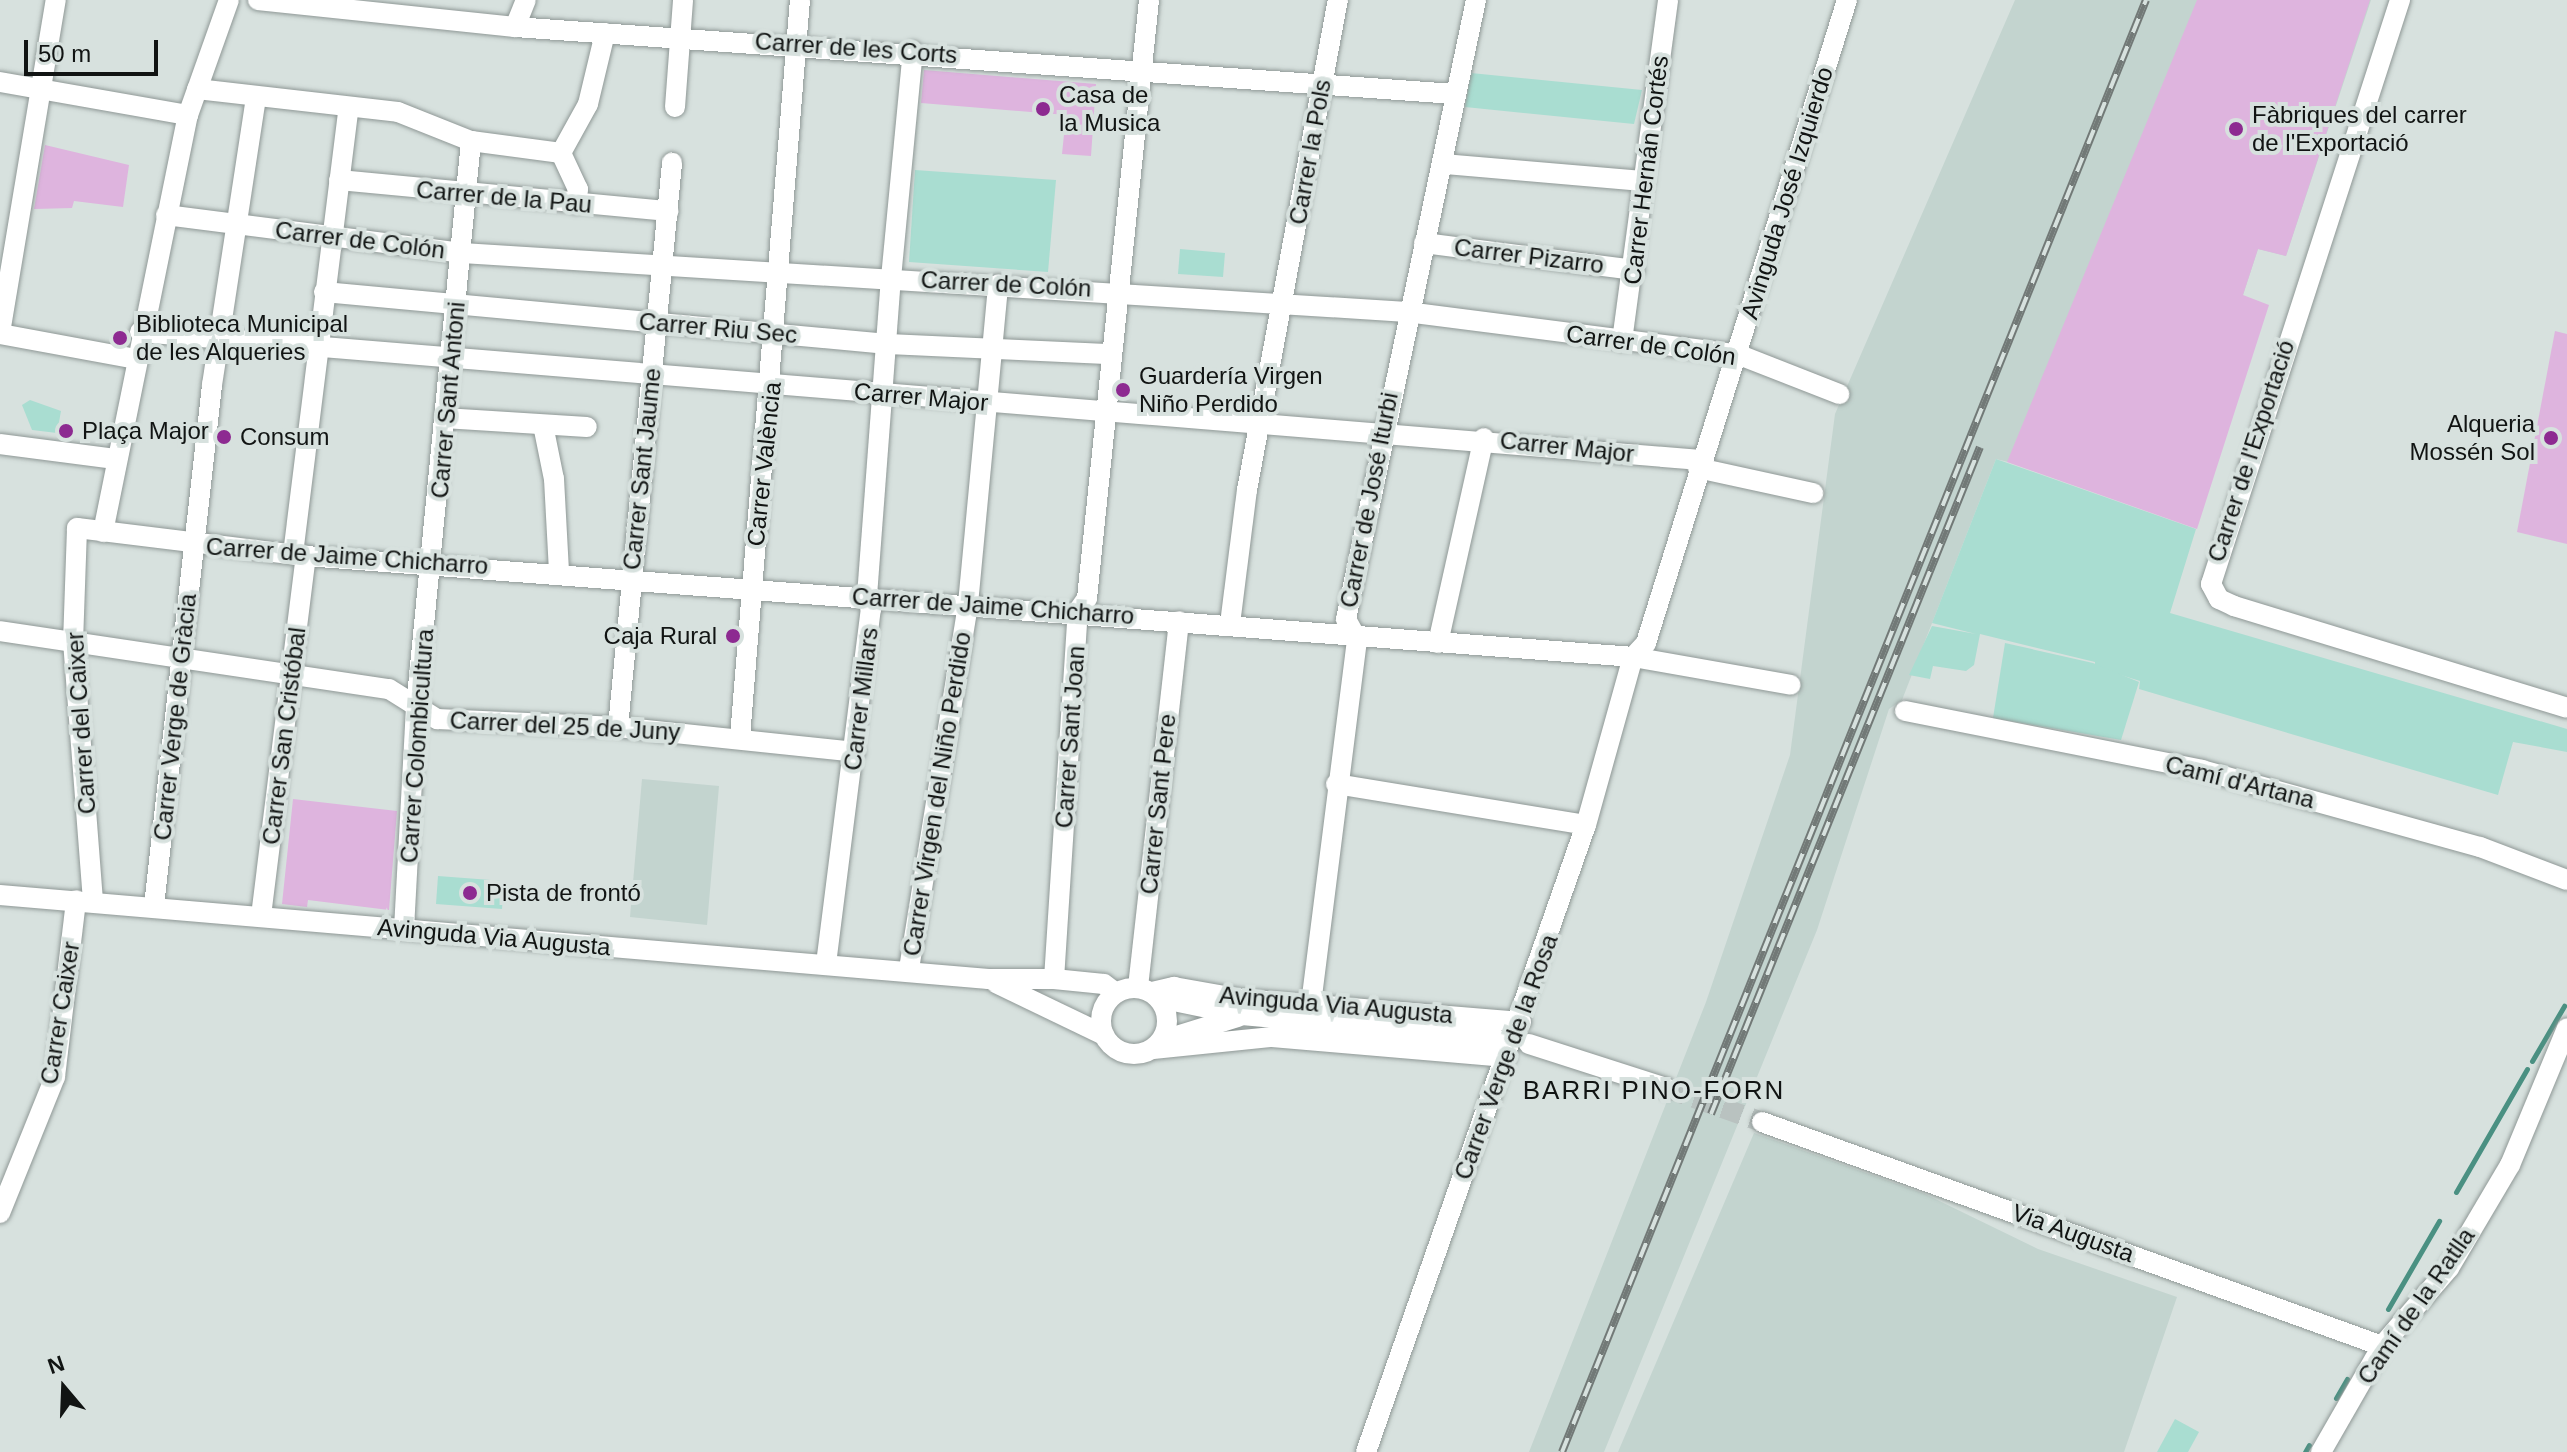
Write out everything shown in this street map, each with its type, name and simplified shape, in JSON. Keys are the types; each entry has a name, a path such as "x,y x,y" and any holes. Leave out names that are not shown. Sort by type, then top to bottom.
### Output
{"street":[{"path":"56,0 0,333 136,359"},
{"path":"103,532 140,332 188,115 229,0"},
{"name":"Carrer de les Corts","path":"258,0 515,27 913,51 1455,94"},
{"path":"515,27 526,0"},
{"path":"675,107 683,0"},
{"name":"Carrer València","path":"740,737 751,586 773,385 800,0"},
{"name":"Carrer Sant Joan","path":"1054,979 1078,611 1087,598 1149,0"},
{"name":"Carrer la Pols","path":"1230,624 1260,421 1338,0"},
{"name":"Carrer de José Iturbi","path":"1311,1004 1336,784 1357,639 1346,619 1382,431 1407,312 1444,164 1455,94 1476,0"},
{"name":"Carrer Hernán Cortés","path":"1622,341 1634,270 1668,0"},
{"name":"Avinguda José Izquierdo","path":"1633,657 1646,643 1847,0"},
{"name":"Carrer de l'Exportació","path":"2400,0 2211,584 2219,599 2234,606 2567,708"},
{"path":"561,153 588,104 605,33"},
{"name":"Carrer Millars","path":"826,964 871,610 867,596 891,278 913,51"},
{"path":"0,82 188,115"},
{"path":"197,89 348,110 398,112 471,141 561,153"},
{"name":"Carrer Verge de Gràcia","path":"154,906 184,658 192,544 233,224 256,99"},
{"name":"Carrer San Cristóbal","path":"261,916 293,673 299,555 318,349 348,110"},
{"name":"Carrer Sant Antoni","path":"433,563 449,358 468,196 471,141"},
{"path":"561,153 578,189 576,204"},
{"name":"Carrer Sant Jaume","path":"618,727 672,163"},
{"path":"1444,164 1644,181"},
{"name":"Carrer de la Pau","path":"339,180 468,196 669,211"},
{"name":"Carrer de Colón","path":"166,215 462,253 781,274 1117,291 1407,312 1737,354 1839,394"},
{"name":"Carrer Pizarro","path":"1424,243 1634,270"},
{"name":"Carrer Virgen del Niño Perdido","path":"909,969 968,604 998,284"},
{"name":"Carrer Riu Sec","path":"324,292 888,344 1112,354"},
{"name":"Carrer Major","path":"140,332 989,404 1484,438 1700,464 1813,493"},
{"path":"444,418 587,427"},
{"path":"543,425 554,479 559,572"},
{"path":"1438,643 1484,438"},
{"path":"0,444 115,459"},
{"name":"Carrer del Caixer","path":"85,900 73,643 75,546 77,528 103,532"},
{"name":"Carrer de Jaime Chicharro","path":"103,532 299,555 1078,611 1357,639 1633,657 1791,685"},
{"name":"Carrer Colombicultura","path":"404,929 416,707 433,563"},
{"name":"Carrer Sant Pere","path":"1150,992 1179,621"},
{"name":"Carrer del 25 de Juny","path":"0,631 389,689 437,719 618,727 740,737 855,752"},
{"name":"Carrer Verge de la Rosa","path":"1366,1452 1521,1022 1586,825 1633,657"},
{"name":"Camí d'Artana","path":"1905,711 2202,770 2480,847 2567,880"},
{"path":"1336,784 1586,825"},
{"name":"Avinguda Via Augusta","path":"0,895 909,969 988,979 1054,979 1104,984 1116,993"},
{"name":"Carrer Caixer","path":"0,1213 55,1077 85,900"},
{"name":"Avinguda Via Augusta","path":"988,979 1104,1035"},
{"name":"Avinguda Via Augusta","path":"1150,992 1174,987 1311,1004 1521,1022"},
{"path":"1150,992 1168,1019 1158,1045 1125,1052 1104,1035 1101,1019 1116,993 1150,992"},
{"name":"Avinguda Via Augusta","path":"1150,992 1242,1015 1495,1038"},
{"name":"Avinguda Via Augusta","path":"1158,1045 1242,1015"},
{"name":"Camí de la Ratlla","path":"2321,1452 2382,1346 2449,1268 2510,1165 2567,1028"},
{"name":"Avinguda Via Augusta","path":"1158,1045 1272,1037 1506,1057"},
{"path":"1529,1044 1666,1088"},
{"name":"Via Augusta","path":"1762,1122 2382,1346"}],"shaded area":[{"path":"2015,0 2371,0 2286,256 2258,249 2243,295 2008,462 1996,459 1902,700 1889,709 1817,930 1604,1452 1529,1452 1706,1002 1790,755 1835,414"},
{"path":"642,779 719,786 707,925 630,917"},
{"path":"1754,1133 1925,1194 2038,1249 2177,1297 2124,1452 1618,1452"}],"green space":[{"path":"1471,73 1642,90 1634,124 1465,107"},
{"path":"915,170 1056,180 1048,272 909,262"},
{"path":"1180,249 1225,253 1223,277 1178,274"},
{"path":"30,400 61,411 57,433 32,430 22,405"},
{"path":"1996,459 2196,529 2170,613 2567,729 2567,752 2513,742 2498,795 2139,689 2140,681 2095,667 2095,662 1980,634 1974,665 1966,671 1933,666 1930,679 1909,675 1932,626 1976,634 1932,623"},
{"path":"2005,643 2093,663 2139,682 2121,740 1993,718"},
{"name":"Pista de frontó","path":"438,876 504,881 502,909 436,904"},
{"path":"2175,1419 2199,1432 2188,1452 2157,1452"}],"building":[{"name":"Fàbriques del carrer de l'Exportació","path":"2197,0 2370,0 2286,256 2258,249 2243,295 2269,305 2197,529 2007,462"},
{"name":"Casa de la Musica","path":"924,70 1096,84 1091,156 1062,154 1066,115 921,103"},
{"path":"45,145 129,165 123,207 74,201 72,208 34,209"},
{"name":"Alqueria Mossén Sol","path":"2555,331 2567,334 2567,544 2517,532"},
{"path":"293,799 397,811 389,910 308,900 307,907 282,904"}],"waterway":[{"path":"2532,1061 2564,1006"},
{"path":"2456,1192 2527,1069"},
{"path":"2388,1309 2439,1221"},
{"path":"2336,1398 2347,1379"},
{"path":"2305,1452 2309,1445"}],"tunnel":[{"path":"1666,1088 1762,1122"}],"railway":[{"path":"1562,1452 2146,0"},
{"path":"1711,1114 1980,447"}],"place":[{"name":"Casa de la Musica","path":"1043,109"},
{"name":"Fàbriques del carrer de l'Exportació","path":"2236,129"},
{"name":"Biblioteca Municipal de les Alqueries","path":"120,338"},
{"name":"Guardería Virgen Niño Perdido","path":"1123,390"},
{"name":"Plaça Major","path":"66,431"},
{"name":"Consum","path":"224,437"},
{"name":"Alqueria Mossén Sol","path":"2551,438"},
{"name":"Caja Rural","path":"733,636"},
{"name":"Pista de frontó","path":"470,893"}],"district":[{"name":"BARRI PINO-FORN","path":"1654,1091"}]}
